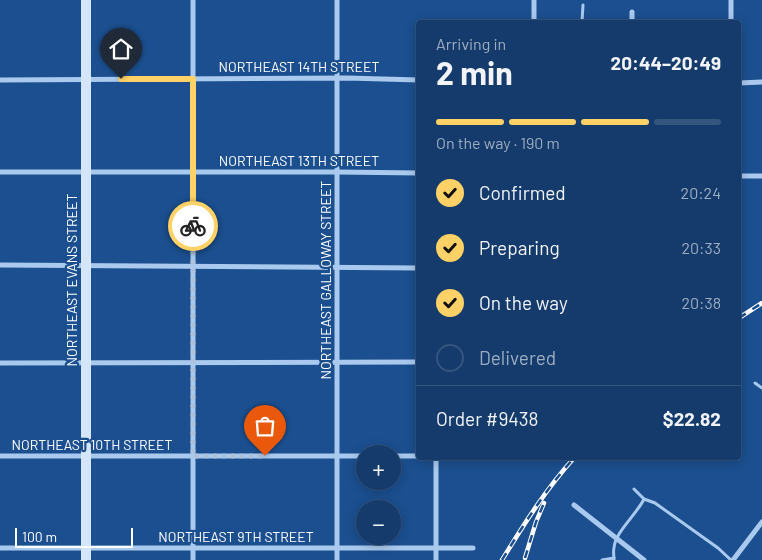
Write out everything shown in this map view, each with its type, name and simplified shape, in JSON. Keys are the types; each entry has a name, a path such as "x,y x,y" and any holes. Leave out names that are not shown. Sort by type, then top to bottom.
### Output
{"street":[{"name":"NORTHEAST EVANS STREET","path":"86,0 86,560"},
{"path":"193,0 193,560"},
{"name":"NORTHEAST GALLOWAY STREET","path":"337,0 337,560"},
{"path":"534,0 534,20"},
{"path":"731,0 731,20"},
{"path":"632,12 632,20"},
{"name":"NORTHEAST 14TH STREET","path":"0,80 337,78 416,80"},
{"path":"741,82 762,82"},
{"name":"NORTHEAST 13TH STREET","path":"0,172 416,173"},
{"path":"741,176 762,176"},
{"path":"0,265 416,268"},
{"path":"0,363 416,362"},
{"name":"NORTHEAST 10TH STREET","path":"0,456 356,456"},
{"path":"401,456 416,456"},
{"path":"436,460 436,560"},
{"path":"574,505 644,560"},
{"path":"732,560 762,522"},
{"name":"NORTHEAST 9TH STREET","path":"0,548 472,548"}],"lane":[{"path":"582,20 583,4"},
{"path":"755,383 762,388"},
{"path":"634,489 644,499 655,503 732,560"},
{"path":"602,560 614,559 616,538 644,499"}],"railway":[{"path":"741,317 762,303"},
{"path":"502,560 545,494 572,460"},
{"path":"525,558 544,503"}],"way so far":[{"path":"193,226 193,456 265,456"}],"route":[{"path":"121,79 193,79 193,226"}]}
